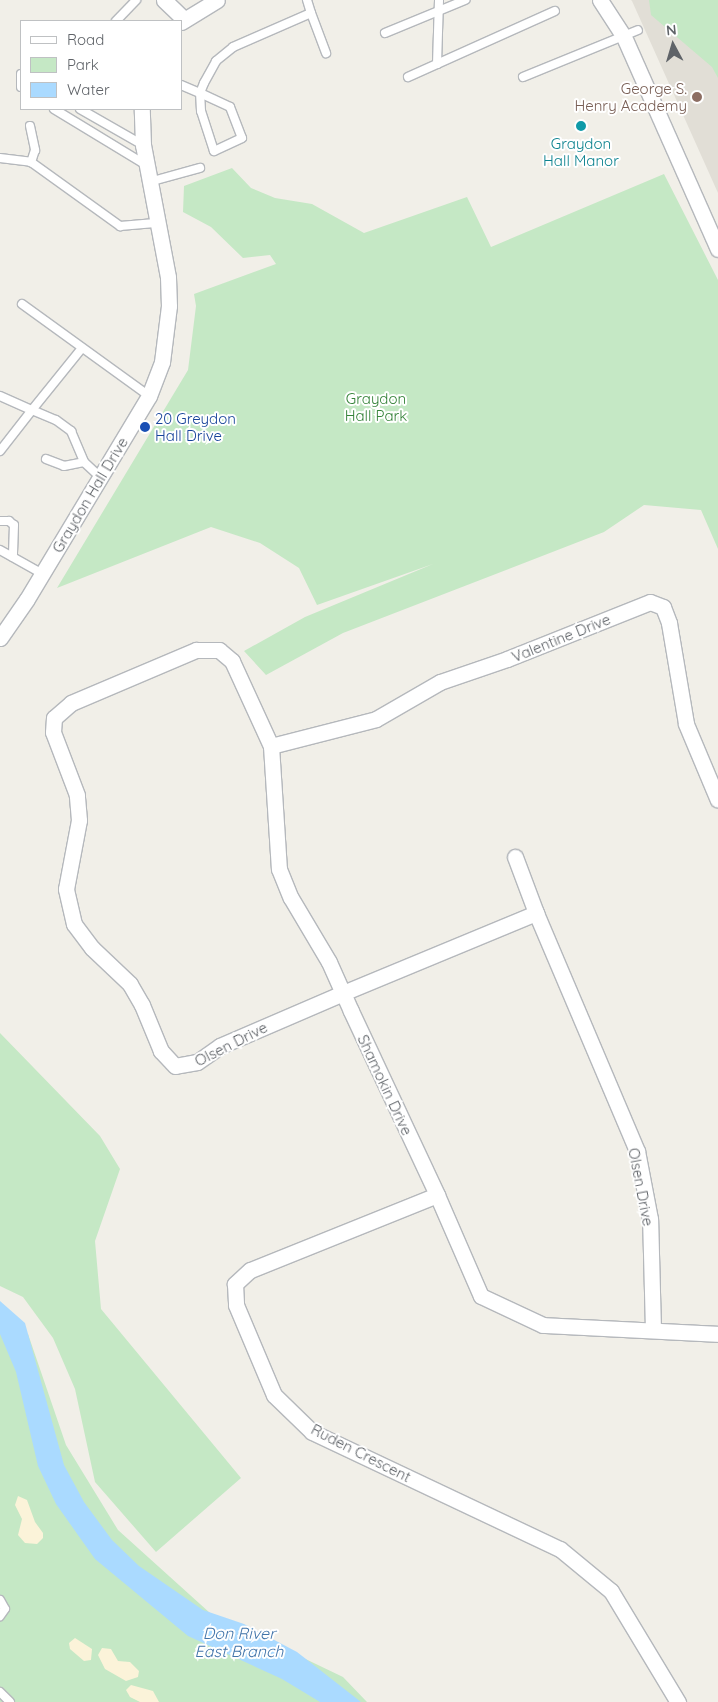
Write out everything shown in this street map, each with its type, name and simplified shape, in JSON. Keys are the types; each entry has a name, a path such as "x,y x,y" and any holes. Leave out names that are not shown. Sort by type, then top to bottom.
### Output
{"street":[{"path":"164,0 183,21 217,0"},
{"path":"600,0 624,37 718,249"},
{"name":"Graydon Hall Drive","path":"0,638 43,574 149,396 162,362 169,306 168,277 142,145 142,110"},
{"name":"Valentine Drive","path":"271,746 376,719 440,682 507,659 650,602 663,607 669,623 686,724 718,800"},
{"name":"Olsen Drive","path":"218,650 196,650 71,703 54,718 53,732 78,795 79,820 66,889 74,924 92,948 130,984 142,1005 161,1051 175,1066 197,1062 220,1046 342,993 536,913"},
{"name":"Shamokin Drive","path":"218,650 232,662 271,746 279,869 291,898 329,962 437,1195 481,1296 543,1325 718,1334"},
{"name":"Olsen Drive","path":"515,857 536,913 637,1151 650,1219 653,1330"},
{"name":"Ruden Crescent","path":"437,1195 250,1270 235,1284 236,1305 274,1395 312,1432 560,1549 611,1591 678,1702"}],"lane":[{"path":"117,20 136,0"},
{"path":"307,0 326,53"},
{"path":"437,64 439,0"},
{"path":"385,33 465,0"},
{"path":"408,77 555,11"},
{"path":"182,85 200,93 230,107 242,138 214,151 201,111 200,93 216,61 233,47 311,13"},
{"path":"523,77 638,30"},
{"path":"56,110 146,165"},
{"path":"73,120 78,110"},
{"path":"81,110 142,145"},
{"path":"30,126 35,150 31,162"},
{"path":"0,158 31,162 120,226 158,223"},
{"path":"149,182 200,168"},
{"path":"22,304 149,396"},
{"path":"0,450 82,348"},
{"path":"0,396 56,420 71,431 84,462 100,477"},
{"path":"46,459 64,466 84,462"},
{"path":"0,521 9,521 14,525 13,557"},
{"path":"0,550 43,574"},
{"path":"0,1600 5,1609 0,1616"},
{"path":"0,1692 10,1702"}],"shaded area":[{"name":"George S. Henry Academy","path":"718,0 718,193 632,1"}],"green space":[{"path":"649,0 718,0 718,78 712,67 651,15"},
{"name":"Graydon Hall Park","path":"232,168 251,188 275,198 312,204 364,233 467,197 491,247 664,174 718,280 718,549 701,510 644,505 604,532 343,633 266,675 244,651 305,617 433,564 317,605 299,568 260,543 211,527 57,588 188,370 196,306 194,294 276,264 270,255 243,258 211,227 183,212 184,186"},
{"path":"0,1033 100,1136 120,1169 95,1241 101,1309 241,1478 156,1552 95,1482 75,1389 53,1338 23,1297 0,1286"},
{"path":"0,1329 28,1334 66,1445 118,1530 210,1613 343,1677 367,1702 0,1702"}],"sand":[{"path":"18,1496 27,1500 35,1522 43,1533 43,1538 37,1544 25,1543 18,1535 22,1519 15,1505"},
{"path":"75,1638 92,1649 91,1660 84,1661 70,1649 69,1643"},
{"path":"102,1648 111,1649 118,1661 130,1662 139,1671 138,1677 126,1681 105,1669 98,1655"},
{"path":"131,1685 153,1691 159,1702 140,1702 130,1697 126,1690"}],"water":[{"name":"Don River East Branch","path":"0,1301 25,1323 64,1465 84,1502 112,1540 139,1566 203,1610 244,1624 297,1652 361,1702 320,1702 282,1679 188,1636 95,1559 56,1504 38,1466 16,1372 0,1334"}],"place":[{"name":"George S. Henry Academy","path":"697,97"},
{"name":"Graydon Hall Manor","path":"581,126"},
{"name":"20 Greydon Hall Drive","path":"145,427"}]}
